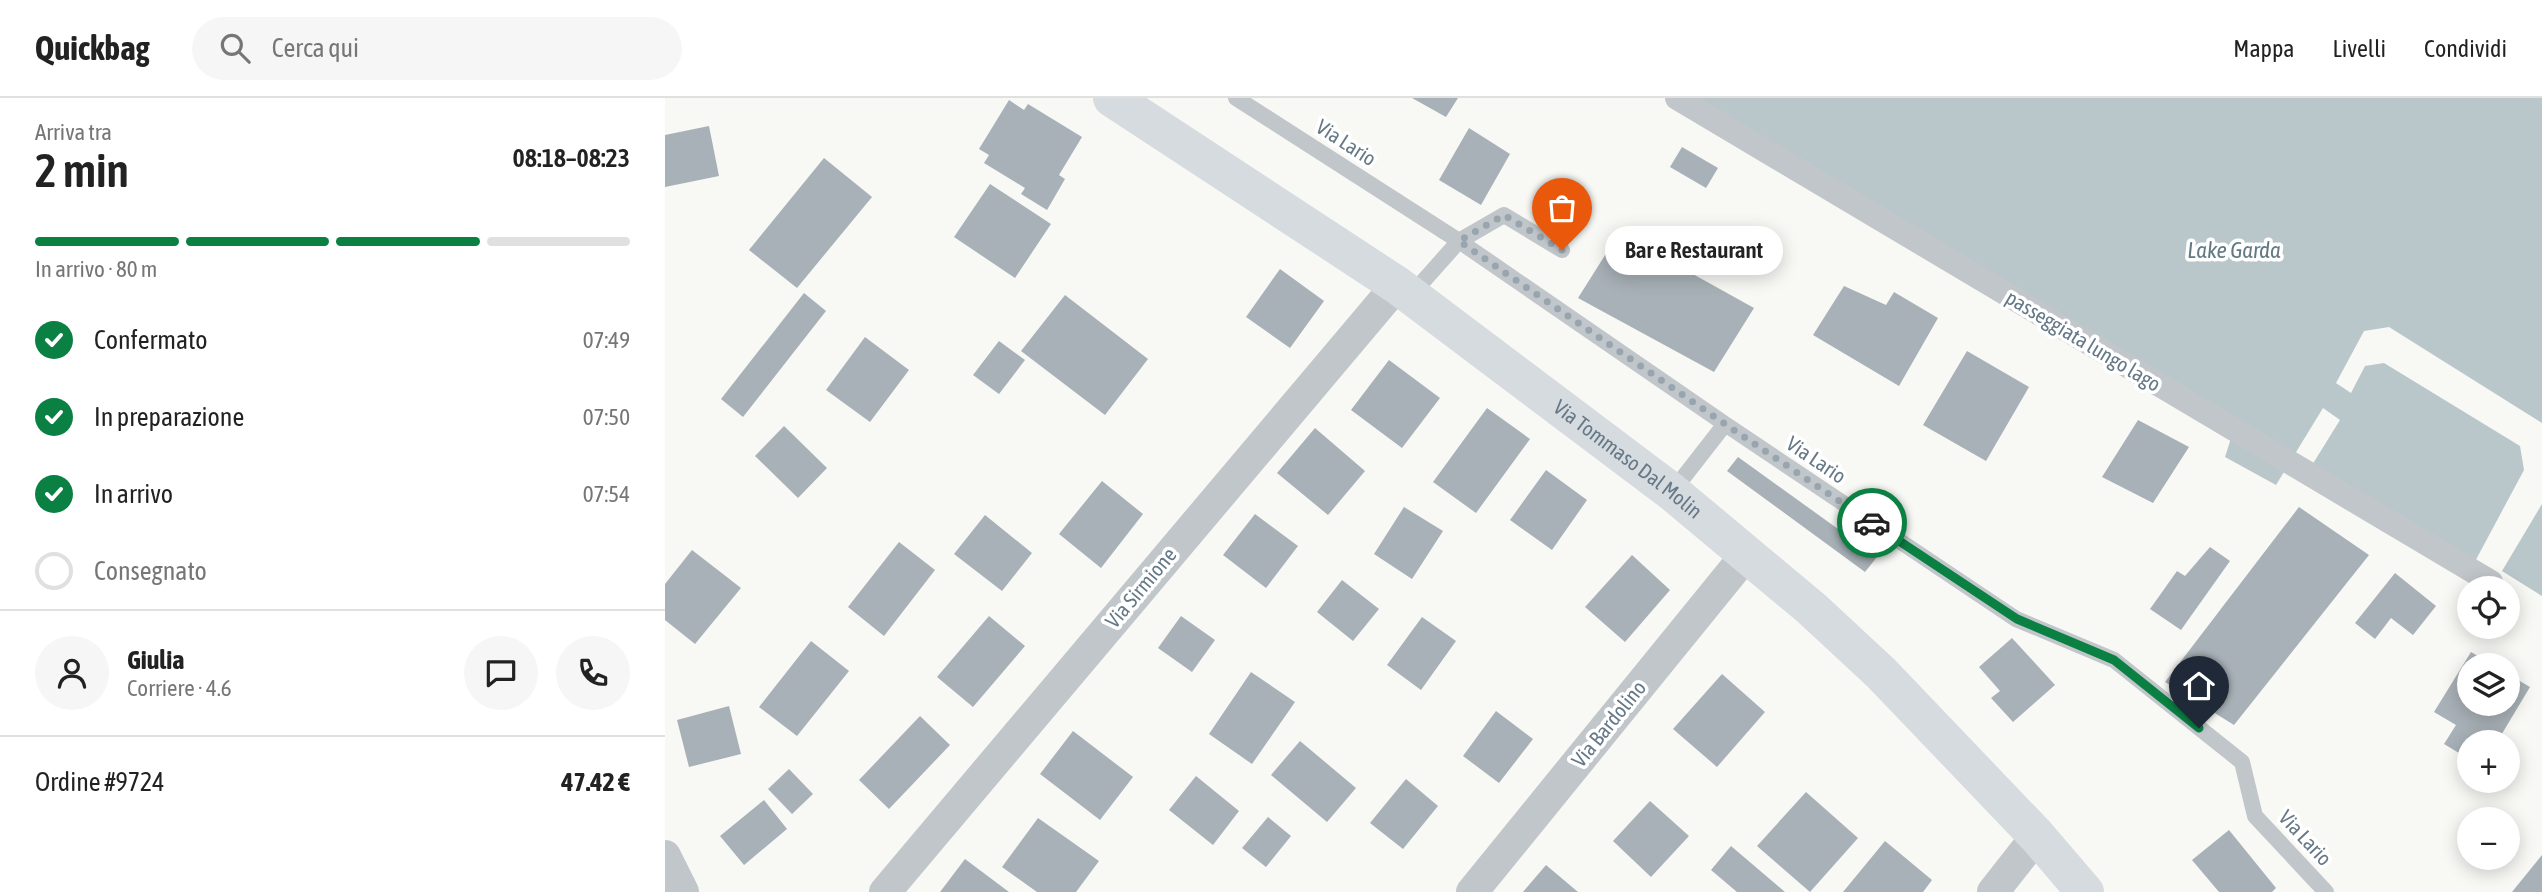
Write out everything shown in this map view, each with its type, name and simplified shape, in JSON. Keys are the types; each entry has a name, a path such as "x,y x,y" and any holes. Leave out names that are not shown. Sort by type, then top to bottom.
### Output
{"main road":[{"name":"Via Tommaso Dal Molin","path":"1112,98 1404,290 1672,492 1811,608 1881,673 2037,836 2085,892"}],"street":[{"name":"passeggiata lungo lago","path":"1677,98 2481,576"},
{"name":"Via Sirmione","path":"885,892 1404,290"},
{"name":"Via Bardolino","path":"1472,892 1746,555"},
{"path":"1993,892 2037,836"},
{"path":"665,856 683,892"}],"lane":[{"name":"Via Lario","path":"1236,98 1459,241 1725,424 2017,619 2114,660 2242,762 2255,816 2326,892"},
{"path":"1404,290 1459,241 1504,215 1562,250"},
{"path":"1672,492 1725,424"}],"water":[{"name":"Lake Garda","path":"1680,98 2542,98 2542,423 2389,327 2364,331 2336,383 2351,393 2365,366 2384,363 2520,446 2524,470 2472,567 2309,470 2340,420 2323,408 2276,485 2225,457 2235,426"},
{"path":"2542,504 2542,596 2520,582 2520,576 2510,576 2502,571"}],"building":[{"path":"1412,98 1458,98 1446,117"},
{"path":"1009,100 1024,110 1028,104 1082,137 1059,175 1065,179 1047,210 1021,194 1025,188 984,163 989,155 979,149"},
{"path":"709,126 719,176 665,187 665,135"},
{"path":"1469,128 1510,154 1481,205 1439,180"},
{"path":"1682,147 1718,168 1706,188 1670,167"},
{"path":"824,158 872,197 797,288 749,250"},
{"path":"990,184 1051,224 1015,278 954,237"},
{"path":"1619,233 1754,308 1714,372 1578,298"},
{"path":"1280,269 1324,301 1290,348 1246,317"},
{"path":"1844,286 1886,305 1894,292 1938,318 1899,386 1813,335"},
{"path":"804,293 826,311 743,417 721,399"},
{"path":"1065,295 1148,359 1105,415 1021,351"},
{"path":"865,337 909,370 870,422 826,390"},
{"path":"999,341 1025,360 999,394 973,375"},
{"path":"1967,351 2029,387 1986,461 1923,425"},
{"path":"1389,360 1440,398 1402,448 1351,410"},
{"path":"1487,408 1530,439 1476,513 1433,482"},
{"path":"2138,420 2189,447 2153,503 2102,477"},
{"path":"784,426 827,468 798,498 755,456"},
{"path":"1315,428 1365,471 1328,515 1277,473"},
{"path":"1738,457 1877,557 1865,572 1727,471"},
{"path":"1546,470 1587,500 1552,550 1510,520"},
{"path":"1102,481 1143,514 1101,568 1059,534"},
{"path":"1404,507 1443,531 1412,579 1374,554"},
{"path":"2299,507 2369,555 2234,725 2165,682"},
{"path":"1255,514 1298,546 1266,588 1223,555"},
{"path":"985,515 1032,553 1002,591 954,554"},
{"path":"899,542 935,570 884,636 848,607"},
{"path":"2210,547 2230,561 2181,630 2150,609 2177,571 2185,576"},
{"path":"692,550 741,588 695,644 665,620 665,584"},
{"path":"1632,555 1670,590 1625,642 1585,607"},
{"path":"2395,573 2436,606 2413,635 2391,618 2375,639 2355,623"},
{"path":"1342,580 1379,609 1353,641 1317,612"},
{"path":"989,616 1025,646 973,707 937,677"},
{"path":"1181,616 1215,640 1192,672 1158,648"},
{"path":"1422,617 1456,641 1421,690 1387,665"},
{"path":"2012,638 2055,685 2013,722 1991,698 2000,691 1979,667"},
{"path":"811,641 849,671 797,736 759,707"},
{"path":"1251,672 1295,702 1252,764 1209,734"},
{"path":"1722,674 1765,712 1717,767 1673,729"},
{"path":"2457,675 2457,716 2513,716 2504,730 2457,730 2457,752 2444,744 2456,725 2434,712"},
{"path":"2520,681 2530,687 2520,704"},
{"path":"729,706 741,754 689,767 677,720"},
{"path":"1496,711 1533,739 1499,783 1463,756"},
{"path":"920,716 950,745 889,809 859,780"},
{"path":"1073,731 1133,777 1100,820 1040,774"},
{"path":"1300,741 1356,788 1327,822 1271,775"},
{"path":"789,769 813,794 792,814 768,789"},
{"path":"1196,776 1239,811 1213,845 1169,810"},
{"path":"1406,779 1438,806 1403,849 1370,823"},
{"path":"1806,792 1858,838 1810,892 1757,846"},
{"path":"764,800 787,829 744,865 720,836"},
{"path":"1650,801 1689,836 1651,877 1613,841"},
{"path":"1268,817 1291,836 1266,867 1242,848"},
{"path":"1038,818 1099,861 1076,892 1037,892 1002,867"},
{"path":"2229,830 2276,888 2272,892 2219,892 2192,860"},
{"path":"1885,841 1932,880 1923,892 1843,892"},
{"path":"1731,846 1785,892 1737,892 1711,870"},
{"path":"2542,855 2542,892 2512,892 2516,887"},
{"path":"965,859 1009,892 940,892"},
{"path":"1546,865 1578,892 1523,892"}],"way so far":[{"path":"1562,250 1504,215 1459,241 1872,523"}],"place":[{"name":"Bar e Restaurant","path":"1562,250"}],"route":[{"path":"1872,523 2017,619 2114,660 2199,728"}]}
